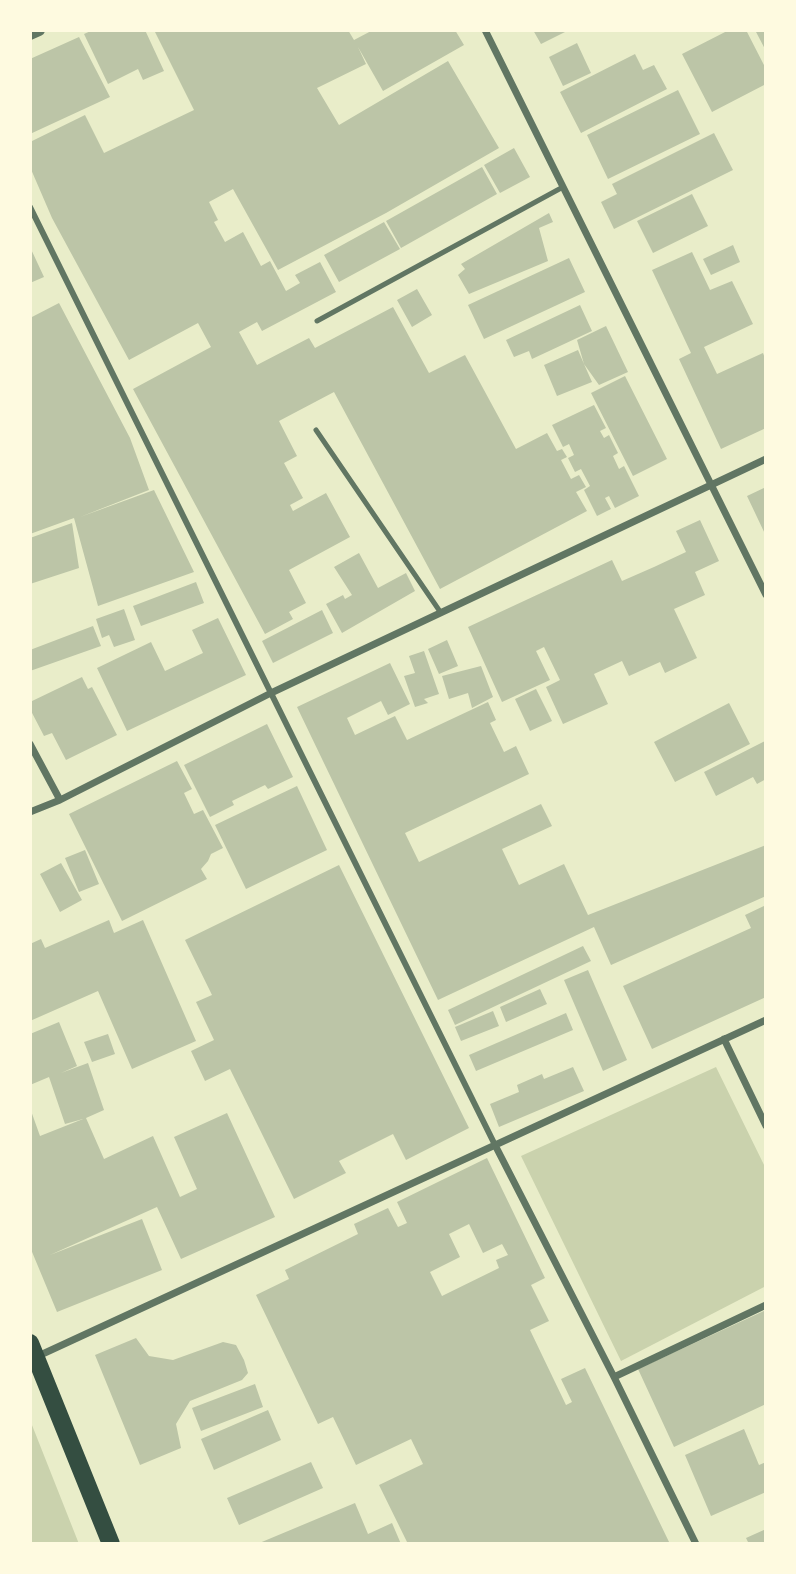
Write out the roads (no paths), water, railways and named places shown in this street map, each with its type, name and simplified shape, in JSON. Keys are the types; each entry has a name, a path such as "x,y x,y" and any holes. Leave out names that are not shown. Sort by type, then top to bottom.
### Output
{"main road":[{"path":"32,1353 111,1544"}],"street":[{"path":"30,34 39,30"},
{"path":"485,30 766,595"},
{"path":"30,207 696,1544"},
{"path":"30,812 60,800 271,693 766,459"},
{"path":"30,744 60,800"},
{"path":"32,1353 766,1020"},
{"path":"724,1039 766,1125"},
{"path":"614,1377 766,1305"}],"lane":[{"path":"317,321 563,187"},
{"path":"316,430 441,613"}]}
